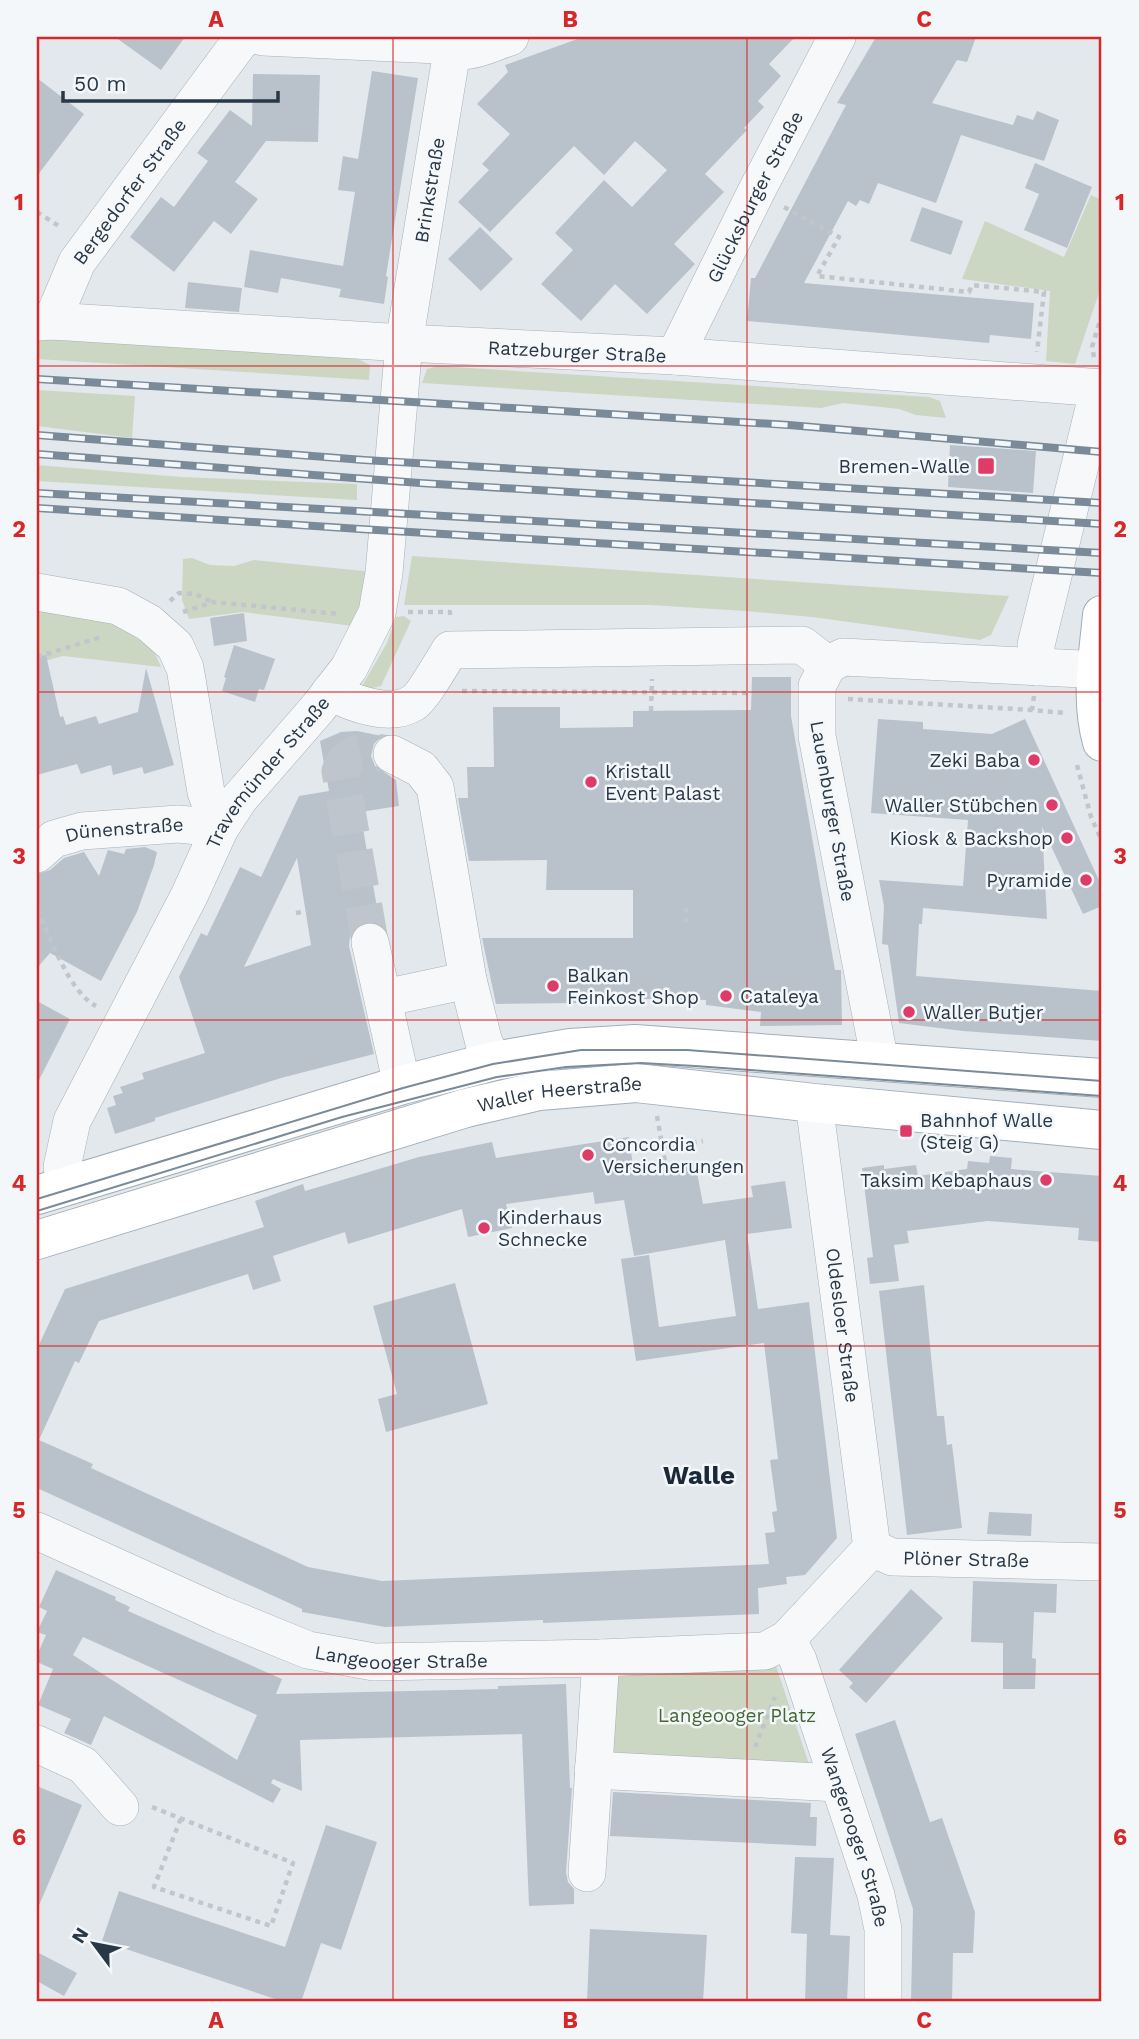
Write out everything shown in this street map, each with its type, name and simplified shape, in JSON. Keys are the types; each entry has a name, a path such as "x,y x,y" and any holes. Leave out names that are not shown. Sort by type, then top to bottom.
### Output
{"main road":[{"path":"1102,615 1080,671 1095,712 1102,742"},
{"name":"Waller Heerstraße","path":"47,1195 402,1085 494,1061 570,1048 635,1044 1102,1078"},
{"name":"Waller Heerstraße","path":"37,1240 466,1108 538,1091 652,1084 814,1103 1102,1130"}],"street":[{"name":"Bergedorfer Straße","path":"45,321 89,245 246,37"},
{"path":"263,37 450,44 466,52 510,37"},
{"name":"Glücksburger Straße","path":"675,356 837,37"},
{"name":"Brinkstraße","path":"404,343 450,44"},
{"name":"Ratzeburger Straße","path":"45,321 675,356 1101,388"},
{"name":"Travemünder Straße","path":"47,1195 62,1167 72,1121 183,908 220,828 239,799 349,667 377,613 384,573 404,343"},
{"path":"1080,671 1036,645 1101,388"},
{"path":"37,592 118,606 149,623 175,646 186,668 206,792 220,828"},
{"path":"330,692 348,701 394,710 415,703 450,650 802,645 822,681 843,657 1080,671"},
{"name":"Lauenburger Straße","path":"822,681 817,736 880,1062"},
{"path":"392,754 421,769 435,786 468,980 484,1043 494,1061"},
{"name":"Dünenstraße","path":"37,854 54,839 82,831 178,824 220,828"},
{"path":"370,942 402,1085"},
{"path":"384,998 468,980"},
{"path":"47,1195 405,1093 496,1072 570,1059 632,1054 685,1057 1102,1090"},
{"name":"Oldesloer Straße","path":"814,1103 872,1548"},
{"name":"Langeooger Straße","path":"37,1531 222,1615 308,1650 374,1662 601,1658 792,1649"},
{"path":"792,1649 872,1548"},
{"name":"Plöner Straße","path":"872,1548 892,1557 1102,1562"},
{"name":"Wangerooger Straße","path":"792,1649 876,1895 883,1928 883,2002"},
{"path":"587,1873 601,1658"},
{"path":"37,1744 83,1765 120,1807"},
{"path":"593,1770 838,1783"}],"path":[{"path":"756,192 839,237 817,276 969,292 972,285 1044,292 1034,383"},
{"path":"1101,388 1092,347 1102,314"},
{"path":"169,609 170,601 179,593 196,594 213,602"},
{"path":"291,609 342,614"},
{"path":"406,612 441,612"},
{"path":"651,711 652,668"},
{"path":"822,681 1032,710"},
{"path":"482,691 751,694"},
{"path":"686,908 687,923"},
{"path":"37,910 77,990 88,1002 125,1021"},
{"path":"296,913 307,911"},
{"path":"652,1084 666,1167"},
{"path":"662,1147 703,1141"},
{"path":"746,1778 759,1735 792,1649"},
{"path":"120,1807 139,1801 293,1863 271,1926 154,1888 181,1818"}],"green space":[{"path":"1091,195 1102,200 1102,284 1075,364 1046,361 1050,291 962,279 985,221 1064,257"},
{"path":"37,336 358,359 370,365 369,380 37,359"},
{"path":"438,366 929,397 940,401 946,418 916,415 899,409 843,403 821,408 422,383 427,369"},
{"path":"37,390 135,396 132,438 37,426"},
{"path":"37,465 182,477 357,484 357,500 37,481"},
{"path":"412,556 1009,596 991,635 980,640 812,617 650,605 404,605"},
{"path":"192,558 210,565 234,566 254,560 364,571 381,570 369,628 243,612 189,619 182,600 183,559"},
{"path":"37,605 115,624 153,649 161,667 63,656 37,663"},
{"path":"404,616 411,621 381,686 369,689 362,686 387,643 396,617"},
{"name":"Langeooger Platz","path":"775,1663 811,1770 603,1763 609,1667"}],"building":[{"path":"115,37 185,37 161,70"},
{"path":"583,37 795,37 769,64 781,76 758,101 764,107 744,128 747,130 705,174 724,192 674,244 695,264 647,314 615,284 581,321 541,284 573,250 555,233 604,180 632,207 667,170 635,141 604,175 574,146 490,232 458,202 489,170 482,164 510,134 477,104 508,72 505,65"},
{"path":"876,37 976,37 967,62 957,60 932,103 1013,125 1017,115 1033,120 1037,111 1059,120 1044,161 961,135 936,203 878,183 869,204 860,200 856,206 848,201 804,283 1034,303 1031,339 990,335 989,343 747,321 751,278 755,278 846,105 837,103"},
{"path":"372,71 418,78 386,276 384,304 339,297 341,289 281,278 278,293 244,287 250,250 343,266 355,192 338,190 343,156 358,159"},
{"path":"253,74 320,75 318,142 266,141 235,182 258,199 231,234 214,221 174,272 130,237 161,197 174,207 208,161 197,153 230,110 252,126"},
{"path":"37,78 84,114 37,176"},
{"path":"1035,163 1092,187 1067,248 1024,230 1039,194 1025,188"},
{"path":"922,207 963,221 951,255 910,241"},
{"path":"480,227 513,259 481,291 448,259"},
{"path":"188,282 242,288 239,312 185,308"},
{"path":"950,445 1036,451 1033,493 948,487"},
{"path":"244,613 247,641 214,646 210,618"},
{"path":"234,645 275,659 264,690 259,689 255,702 222,691"},
{"path":"46,655 60,717 63,716 66,725 96,716 99,724 138,712 146,668 174,765 144,774 142,767 113,775 111,765 81,774 77,764 37,775 37,657"},
{"path":"752,677 791,677 791,716 835,970 841,970 842,1025 760,1026 761,1012 706,1005 706,1000 576,998 576,1003 496,1004 482,938 633,938 633,890 546,890 547,860 469,861 458,798 468,798 467,767 494,767 493,707 560,707 560,728 633,727 633,711 751,710"},
{"path":"878,719 923,722 923,729 992,734 1025,719 1102,887 1102,906 1083,914 1042,827 1047,919 923,908 922,924 919,924 916,976 1102,991 1102,1041 963,1031 899,1023 888,945 882,944 884,906 879,880 963,886 968,820 871,813"},
{"path":"357,731 382,736 374,744 371,756 375,766 396,780 399,806 360,812 380,924 366,921 356,926 350,935 349,946 374,1054 281,1078 155,1118 155,1121 115,1134 107,1108 116,1105 113,1096 123,1093 120,1087 144,1079 142,1073 205,1053 179,977 201,933 207,936 240,867 261,877 299,796 329,791 320,741 341,732","holes":["297,858 311,945 244,967"]},
{"path":"145,847 157,852 154,865 137,912 101,981 50,953 37,968 37,874 50,870 64,858 84,852 99,876 108,850 124,854 126,849"},
{"path":"37,1001 70,1019 37,1084"},
{"path":"629,1137 634,1173 695,1162 703,1204 753,1197 751,1186 785,1181 792,1228 747,1234 758,1309 809,1302 837,1538 805,1575 786,1577 787,1584 758,1588 759,1614 385,1627 302,1612 302,1609 37,1488 37,1349 65,1289 264,1227 255,1201 303,1184 305,1191 419,1157 492,1142 496,1158","holes":["593,1192 595,1204 624,1200 634,1256 725,1240 736,1316 659,1327 649,1255 621,1259 636,1361 764,1343 778,1459 770,1460 777,1511 772,1512 775,1532 765,1533 769,1564 382,1581 308,1567 91,1468 93,1464 39,1440 75,1361 79,1363 99,1321 248,1274 253,1290 281,1281 273,1256 345,1232 348,1244 462,1209 468,1237 512,1228 506,1204"]},
{"path":"990,1156 1012,1158 1011,1169 1102,1176 1102,1242 1078,1240 1079,1228 988,1221 907,1231 909,1243 894,1245 899,1281 870,1284 867,1258 873,1257 862,1168 884,1165 884,1169 916,1165 918,1176 967,1169 968,1161 989,1163"},
{"path":"455,1283 488,1404 386,1432 378,1399 397,1394 373,1306"},
{"path":"924,1285 937,1416 944,1416 947,1445 952,1444 962,1528 907,1535 879,1291"},
{"path":"989,1512 1032,1514 1031,1536 987,1534"},
{"path":"56,1570 116,1597 115,1600 130,1607 128,1611 282,1679 276,1694 498,1689 498,1686 566,1684 572,1788 566,1872 568,1882 574,1889 574,1904 529,1906 522,1734 300,1740 302,1791 273,1779 271,1783 281,1789 273,1803 104,1716 91,1745 64,1733 71,1719 38,1705 53,1669 37,1662 37,1655 46,1635 37,1632 47,1611 39,1607","holes":["83,1637 257,1715 237,1760 73,1655"]},
{"path":"973,1581 1057,1584 1056,1613 1034,1612 1032,1658 1036,1659 1035,1689 1003,1689 1003,1643 971,1642"},
{"path":"911,1589 943,1618 866,1703 849,1687 853,1683 839,1670"},
{"path":"895,1720 930,1822 942,1818 975,1912 973,1953 953,1953 952,2002 911,2002 913,1909 855,1734"},
{"path":"37,1786 82,1805 37,1910"},
{"path":"613,1792 811,1803 810,1817 817,1817 816,1846 610,1836"},
{"path":"326,1825 377,1842 341,1950 321,1943 301,2002 284,2002 102,1941 119,1891 285,1947"},
{"path":"795,1857 834,1858 830,1935 850,1936 847,2002 805,2002 807,1934 791,1933"},
{"path":"590,1929 707,1935 703,2002 587,2002"},
{"path":"37,1952 77,1973 64,1996 37,1981"}],"tunnel":[{"path":"370,942 340,771 344,763 355,754 392,754"}],"tram line":[{"path":"37,1199 403,1088 493,1064 581,1050 687,1050 1102,1081"},
{"path":"37,1211 342,1117 497,1077 566,1067 641,1063 1102,1096"}],"railway":[{"path":"37,379 789,425 1102,452"},
{"path":"37,435 364,460 1102,503"},
{"path":"37,454 420,483 1102,524"},
{"path":"37,493 1102,553"},
{"path":"37,508 1102,573"}],"place":[{"name":"Bremen-Walle","path":"986,466"},
{"name":"Zeki Baba","path":"1034,760"},
{"name":"Kristall Event Palast","path":"591,782"},
{"name":"Waller Stübchen","path":"1052,805"},
{"name":"Kiosk & Backshop","path":"1067,838"},
{"name":"Pyramide","path":"1086,880"},
{"name":"Balkan Feinkost Shop","path":"553,986"},
{"name":"Cataleya","path":"726,996"},
{"name":"Waller Butjer","path":"909,1012"},
{"name":"Bahnhof Walle (Steig G)","path":"906,1131"},
{"name":"Concordia Versicherungen","path":"588,1155"},
{"name":"Taksim Kebaphaus","path":"1046,1180"},
{"name":"Kinderhaus Schnecke","path":"484,1228"}],"district":[{"name":"Walle","path":"699,1475"}]}
